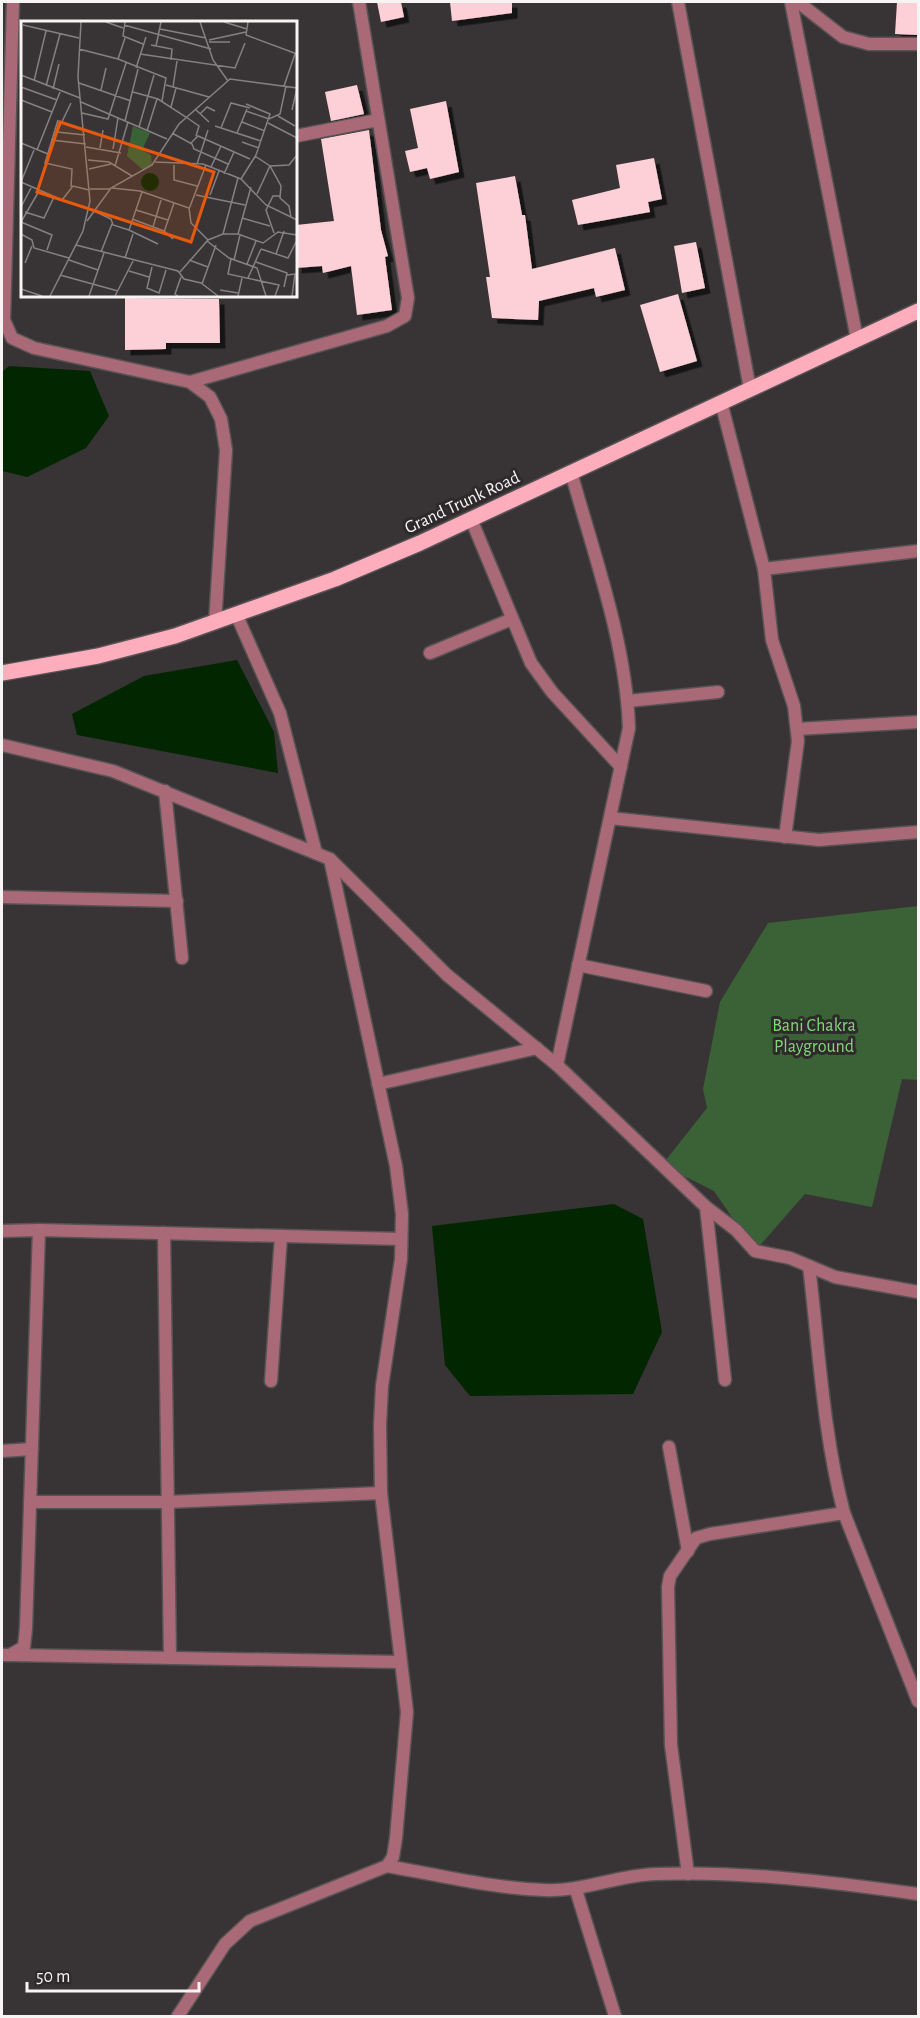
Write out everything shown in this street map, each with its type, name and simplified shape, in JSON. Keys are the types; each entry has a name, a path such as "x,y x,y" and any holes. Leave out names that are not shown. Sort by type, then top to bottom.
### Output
{"main road":[{"name":"Grand Trunk Road","path":"2,673 98,656 215,623 335,579 471,519 918,311"}],"street":[{"path":"13,2 8,15 4,320 12,338 34,348 189,382 210,397 221,418 226,450 215,623"},
{"path":"189,382 387,326 405,316 408,298 359,2"},
{"path":"678,2 750,389"},
{"path":"791,2 857,339"},
{"path":"798,2 843,37 869,44 918,44"},
{"path":"297,136 378,120"},
{"path":"721,402 764,569 772,640 794,706 798,741 785,837"},
{"path":"557,1065 629,728 628,701 619,648 571,472"},
{"path":"471,519 531,663 552,692 621,767"},
{"path":"764,569 918,551"},
{"path":"237,616 279,713 316,853"},
{"path":"430,653 513,619"},
{"path":"628,701 718,692"},
{"path":"797,729 918,722"},
{"path":"2,745 113,771 330,859 447,975 557,1065 706,1207 736,1230 755,1251 790,1258 836,1277 918,1292"},
{"path":"165,791 182,958"},
{"path":"610,818 819,840 918,832"},
{"path":"330,859 396,1166 402,1214 401,1259 382,1386 381,1493 407,1712 396,1838 393,1857 387,1866"},
{"path":"2,897 177,901"},
{"path":"578,965 706,991"},
{"path":"378,1084 537,1048"},
{"path":"706,1207 725,1380"},
{"path":"6,1655 24,1647 39,1230"},
{"path":"2,1231 401,1239"},
{"path":"164,1233 170,1658"},
{"path":"271,1380 281,1236"},
{"path":"809,1266 829,1446 844,1513 918,1701"},
{"path":"669,1447 688,1551"},
{"path":"2,1451 32,1449"},
{"path":"30,1502 167,1502 381,1493"},
{"path":"688,1874 671,1744 668,1587 670,1576 696,1538 844,1513"},
{"path":"6,1655 400,1662"},
{"path":"178,2016 225,1944 250,1921 387,1866 508,1887 576,1890 627,1875 688,1874 779,1876 918,1894"},
{"path":"576,1890 615,2016"}],"green space":[{"name":"Bani Chakra Playground","path":"918,906 918,1080 902,1079 872,1207 805,1194 755,1251 714,1191 662,1165 707,1108 703,1089 720,1002 768,923"}],"shaded area":[{"path":"9,366 90,371 109,416 86,448 27,477 2,471 2,372"},
{"path":"237,660 274,732 278,773 77,735 72,714 144,676"},
{"path":"614,1204 643,1219 662,1332 633,1394 470,1396 445,1365 432,1226"}],"building":[{"path":"377,2 401,2 404,17 381,22"},
{"path":"450,2 512,2 512,13 452,21"},
{"path":"897,2 918,2 918,35 895,34"},
{"path":"357,85 364,114 331,121 325,92"},
{"path":"446,101 459,172 430,179 427,168 410,172 405,151 418,148 410,109"},
{"path":"369,130 381,230 388,256 385,257 392,310 357,315 351,266 323,273 322,266 297,268 297,225 334,221 321,139"},
{"path":"654,158 662,199 648,202 650,212 578,225 572,200 620,188 616,165"},
{"path":"515,176 522,215 525,215 532,269 615,248 625,290 596,297 594,288 539,301 538,320 492,318 486,277 490,277 476,183"},
{"path":"696,242 705,288 682,293 674,246"},
{"path":"678,294 697,361 660,372 640,305"},
{"path":"125,298 219,299 220,343 166,343 166,349 125,350"}]}
